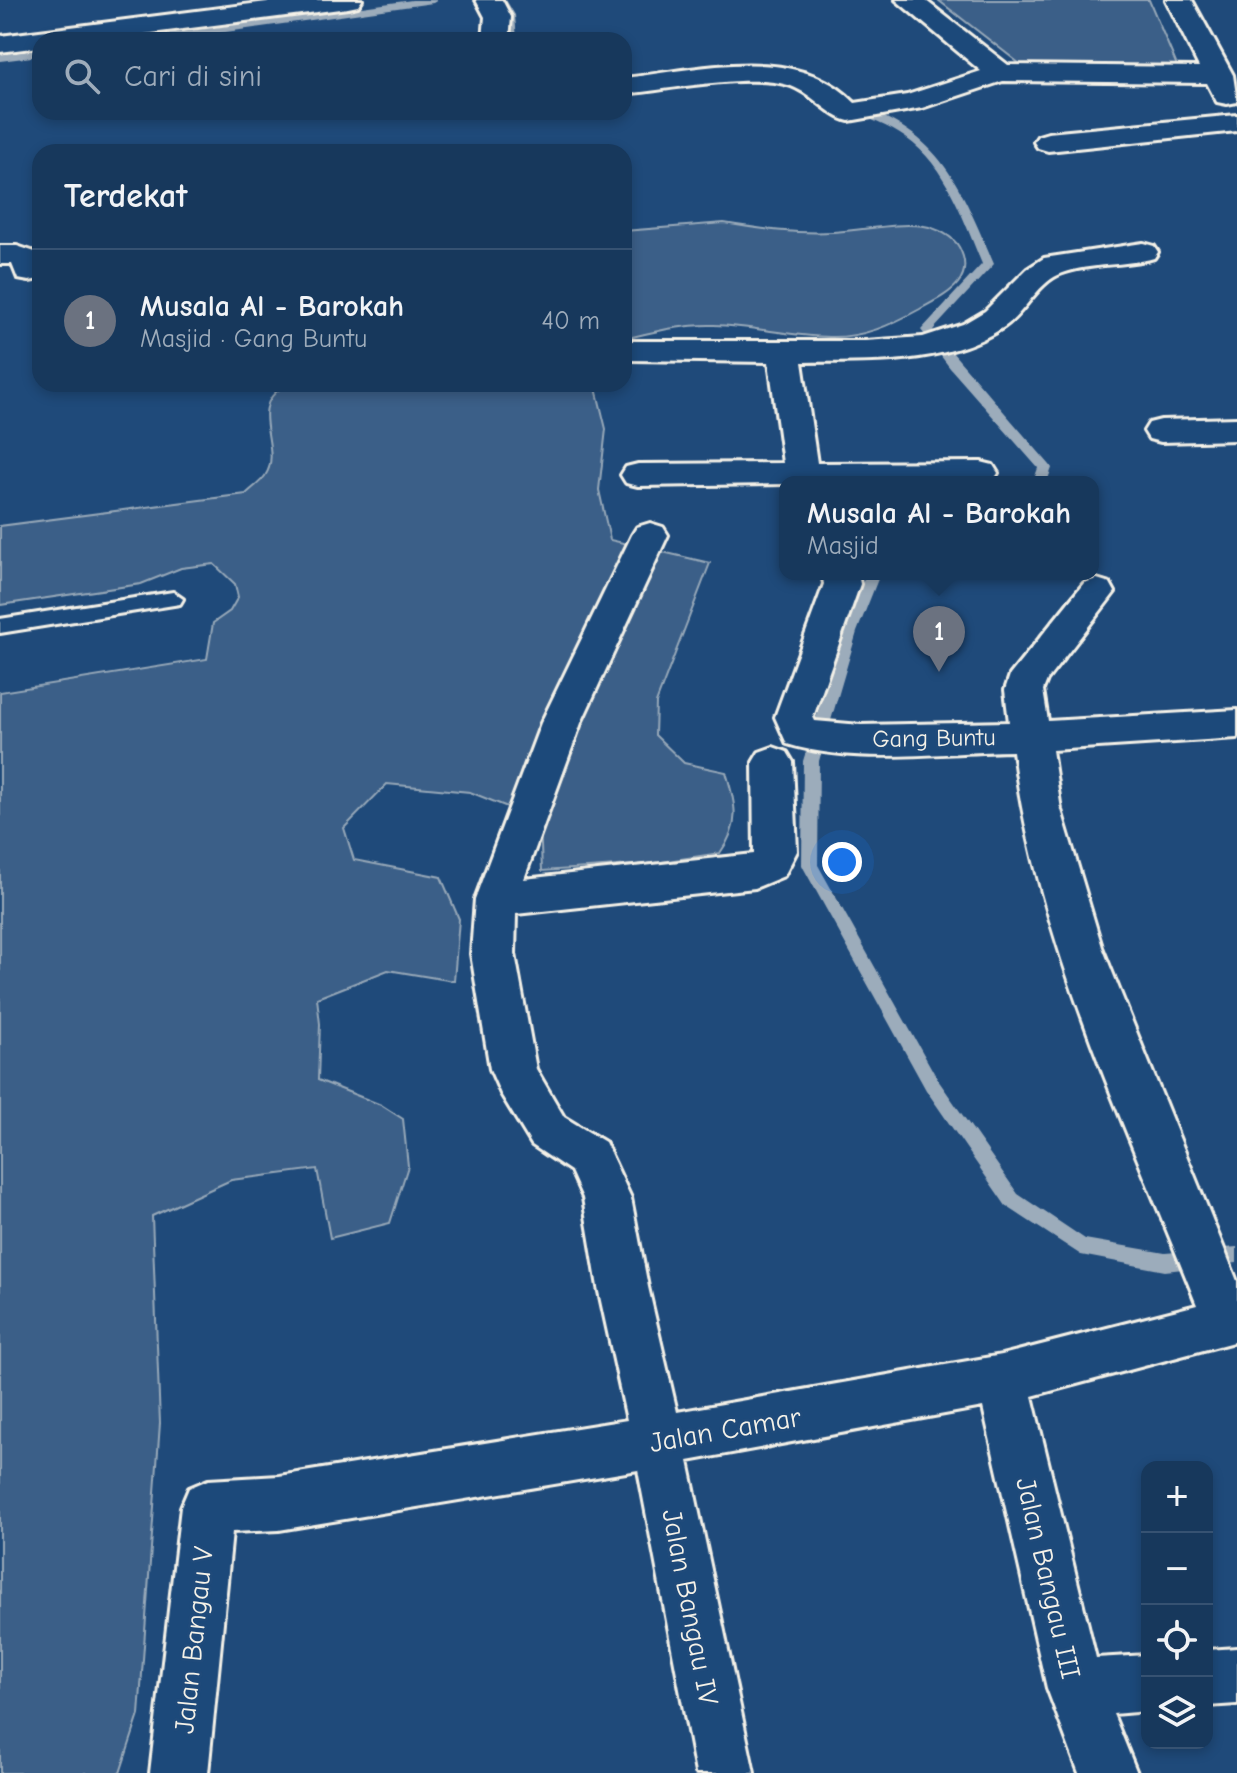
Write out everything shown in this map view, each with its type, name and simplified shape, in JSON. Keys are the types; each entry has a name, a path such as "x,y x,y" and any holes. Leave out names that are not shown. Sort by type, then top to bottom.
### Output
{"main road":[{"path":"95,32 348,0"},
{"path":"0,44 32,40"}],"street":[{"path":"489,0 498,17 497,32"},
{"path":"909,0 1001,73"},
{"path":"1179,0 1231,103"},
{"path":"632,85 728,74 765,72 788,75 832,95 861,118 1001,73 1231,103"},
{"path":"1048,142 1231,103"},
{"path":"632,350 786,365 918,347 951,340 995,319 1043,270 1055,265 1143,252"},
{"path":"0,255 23,256 27,259 29,272"},
{"path":"786,365 802,476"},
{"path":"1161,431 1237,429"},
{"path":"874,476 981,473"},
{"path":"638,475 779,478"},
{"name":"Jalan Bangau IV","path":"650,535 561,723 496,899 493,954 513,1069 524,1094 548,1131 588,1157 607,1198 725,1773"},
{"name":"Gang Buntu","path":"841,580 794,717 801,734 853,740 1029,736 1237,724"},
{"path":"1097,592 1029,675 1024,690 1041,810 1080,947 1116,1044 1217,1287"},
{"path":"496,899 755,872 769,865 776,851 773,762"},
{"name":"Jalan Camar","path":"208,1507 279,1503 658,1441 1002,1379 1217,1287"},
{"name":"Jalan Bangau III","path":"1002,1379 1075,1688 1108,1773"},
{"name":"Jalan Bangau V","path":"179,1773 208,1507"},
{"path":"1213,1678 1237,1676"},
{"path":"1075,1688 1141,1683"}],"lane":[{"path":"0,626 173,599"}],"shaded area":[{"path":"938,0 1149,0 1178,68 1024,67"},
{"path":"724,223 805,232 924,226 953,239 964,259 964,270 955,286 938,299 865,333 841,337 814,336 702,325 632,337 632,230"},
{"path":"277,392 597,392 606,429 599,490 610,540 710,563 656,703 655,735 684,763 726,772 734,804 734,823 720,853 648,864 542,871 540,820 470,792 387,784 344,828 354,860 441,877 459,919 454,981 388,970 317,998 320,1024 318,1080 381,1105 403,1119 408,1166 390,1223 330,1238 317,1169 231,1180 152,1216 160,1423 139,1715 120,1773 0,1773 0,692 207,659 213,623 230,611 238,597 235,584 214,564 181,568 141,584 0,605 0,526 246,494 263,479 270,465 266,417 272,396"}],"waterway":[{"path":"204,32 433,0"},
{"path":"501,0 510,15 511,32"},
{"path":"0,58 32,54"},
{"path":"854,108 909,135 925,148 960,203 988,264 927,330 1045,468 1042,476"},
{"path":"871,580 850,632 811,761 810,865 932,1085 1012,1200 1081,1247 1165,1262 1237,1255"}],"place":[{"name":"Musala Al - Barokah","path":"939,672"}]}
